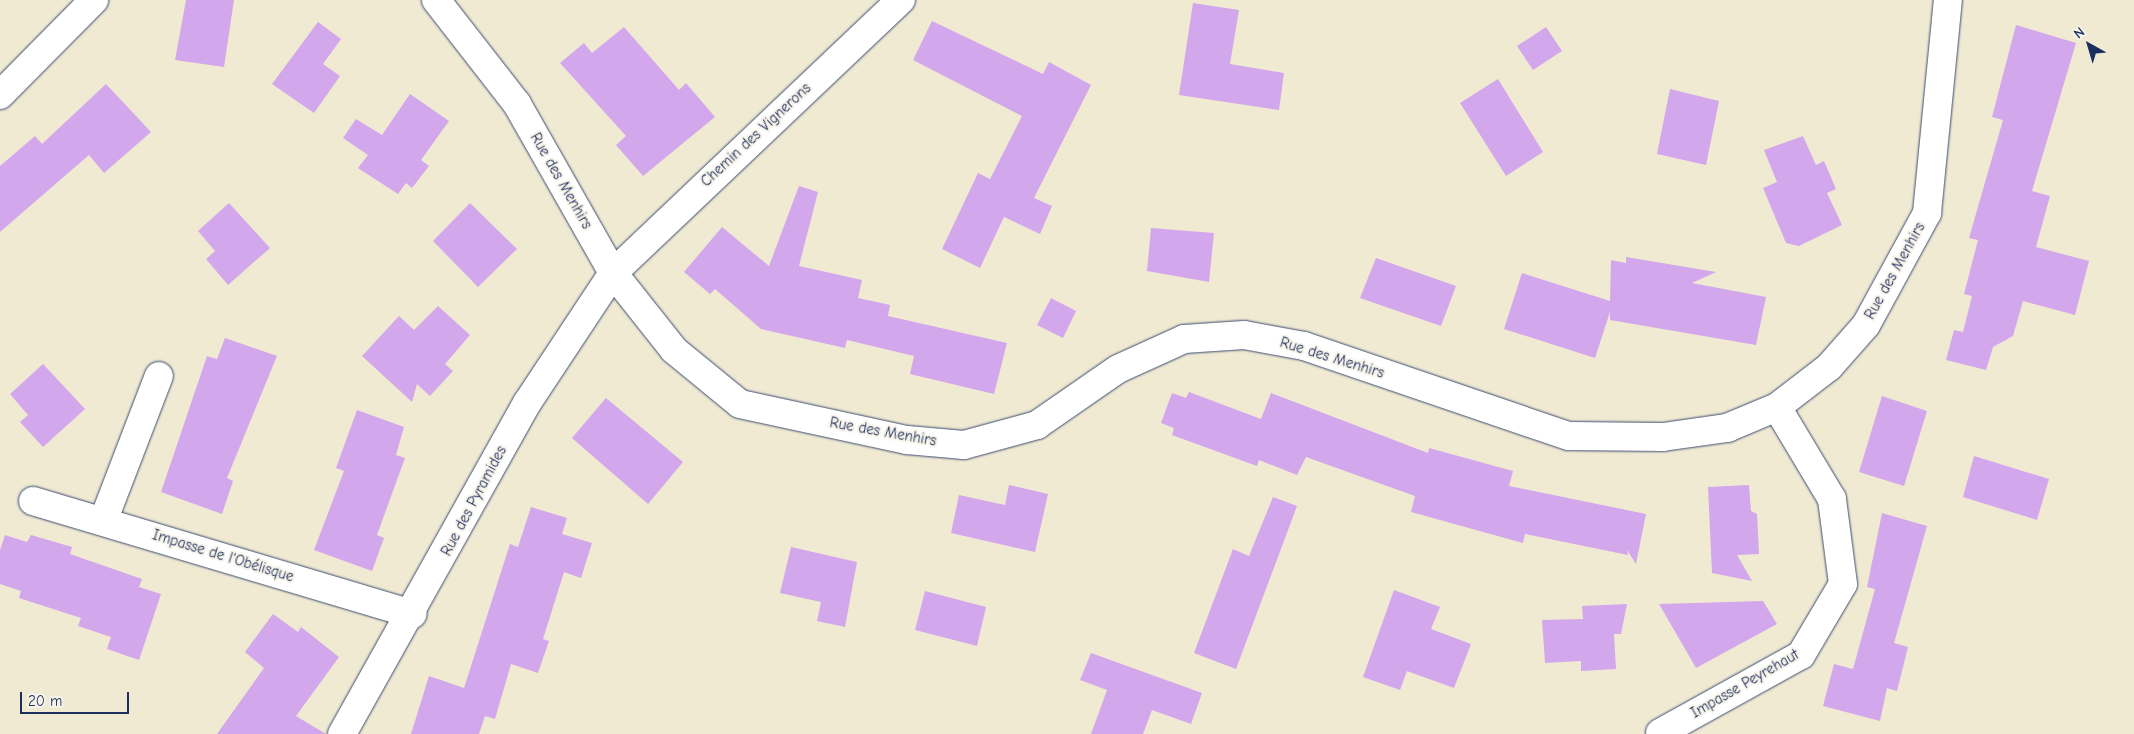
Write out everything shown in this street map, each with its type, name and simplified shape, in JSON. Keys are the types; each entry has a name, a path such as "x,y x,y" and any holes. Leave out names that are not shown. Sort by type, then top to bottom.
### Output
{"street":[{"path":"0,95 94,0"},
{"name":"Rue des Menhirs","path":"436,0 517,104 613,272 674,350 740,404 907,440 964,445 1037,425 1118,369 1184,339 1244,335 1304,346 1569,436 1663,437 1728,428 1777,407 1829,367 1866,325 1927,213 1948,0"},
{"name":"Chemin des Vignerons","path":"613,272 901,0"},
{"name":"Rue des Pyramides","path":"342,734 413,614 527,403 613,272"},
{"path":"104,519 158,376"},
{"name":"Impasse Peyrehaut","path":"1660,733 1801,655 1844,584 1832,499 1777,407"},
{"name":"Impasse de l'Obélisque","path":"33,501 104,519 413,614"}],"building":[{"path":"186,0 234,0 224,67 175,60"},
{"path":"1193,3 1239,10 1230,64 1284,73 1279,110 1179,95"},
{"path":"932,21 1043,74 1049,62 1091,85 1034,198 1052,206 1040,234 1004,217 980,268 942,249 978,173 990,179 1022,116 913,60"},
{"path":"318,22 341,39 323,64 340,76 314,113 272,84"},
{"path":"2016,25 2076,43 2032,191 2050,196 2036,247 2089,261 2075,315 2023,301 2013,336 1993,347 1986,370 1946,360 1954,330 1963,332 1972,296 1964,294 1978,240 1969,238 2003,120 1992,117"},
{"path":"624,27 679,90 686,83 715,117 643,176 616,145 626,136 560,63 584,43 592,53"},
{"path":"1546,27 1562,51 1533,70 1517,46"},
{"path":"1498,79 1543,152 1506,176 1460,103"},
{"path":"106,84 151,132 104,173 89,155 0,232 0,166 35,136 42,144"},
{"path":"1670,89 1719,101 1706,165 1657,154"},
{"path":"410,94 449,121 421,160 429,166 412,188 406,183 398,194 358,168 368,155 343,138 356,119 382,135"},
{"path":"1803,136 1816,165 1824,161 1836,189 1827,193 1842,225 1799,246 1786,243 1763,188 1777,182 1764,150"},
{"path":"799,186 818,192 799,266 862,280 858,298 890,305 888,316 1007,343 994,394 910,374 914,356 847,340 845,348 761,329 715,289 710,294 684,272 722,227 769,266"},
{"path":"229,203 270,248 228,285 206,259 215,251 198,231"},
{"path":"470,203 517,249 478,287 433,241"},
{"path":"1151,228 1214,233 1209,282 1147,271"},
{"path":"1626,257 1716,272 1692,283 1766,297 1756,345 1610,320 1610,312 1595,358 1504,329 1522,273 1610,301 1611,260 1626,263"},
{"path":"1376,258 1456,286 1441,326 1360,298"},
{"path":"1051,298 1076,311 1063,338 1037,325"},
{"path":"438,306 470,335 445,364 453,371 430,396 417,384 412,402 362,356 399,316 414,330"},
{"path":"225,338 277,356 227,478 233,481 222,514 161,492 207,356 217,359"},
{"path":"43,364 85,409 43,447 20,422 28,415 10,394"},
{"path":"1189,392 1261,419 1271,393 1428,453 1429,448 1513,471 1509,486 1646,514 1636,564 1627,550 1628,555 1525,534 1523,543 1411,512 1415,496 1306,457 1297,475 1259,460 1257,466 1172,435 1174,428 1161,423 1172,393 1186,398"},
{"path":"1882,396 1927,411 1904,486 1859,472"},
{"path":"606,398 683,462 648,504 572,438"},
{"path":"357,410 404,427 396,455 405,458 377,535 384,538 372,571 314,550 344,471 336,468"},
{"path":"1974,456 2049,479 2037,520 1963,497"},
{"path":"1009,485 1048,494 1035,552 951,533 959,495 1005,505"},
{"path":"1749,485 1751,511 1757,514 1759,554 1737,555 1752,581 1712,573 1708,487"},
{"path":"1273,497 1297,506 1236,669 1194,653 1233,549 1249,556"},
{"path":"531,507 567,518 562,534 592,543 581,578 564,572 543,639 549,641 538,673 511,664 495,719 485,716 479,734 411,734 429,676 464,688 510,544 518,547"},
{"path":"1882,513 1927,526 1894,643 1908,647 1897,691 1887,688 1880,721 1823,706 1834,664 1853,669 1875,589 1867,587"},
{"path":"5,535 27,542 31,535 72,547 70,554 142,579 139,587 161,594 139,660 107,649 111,637 78,626 81,618 19,598 21,591 0,584 0,550"},
{"path":"791,547 857,562 845,627 817,621 821,602 780,593"},
{"path":"1394,590 1440,607 1431,629 1471,644 1454,688 1407,671 1400,690 1363,677"},
{"path":"925,591 986,607 977,646 915,630"},
{"path":"1763,601 1777,624 1696,668 1659,604"},
{"path":"1627,604 1621,634 1614,634 1616,669 1581,671 1581,661 1545,663 1542,620 1583,619 1582,606"},
{"path":"273,614 298,632 301,627 339,657 296,716 326,734 217,734 264,668 245,652"},
{"path":"1091,653 1202,693 1191,724 1152,710 1143,734 1091,734 1107,690 1080,680"}]}
